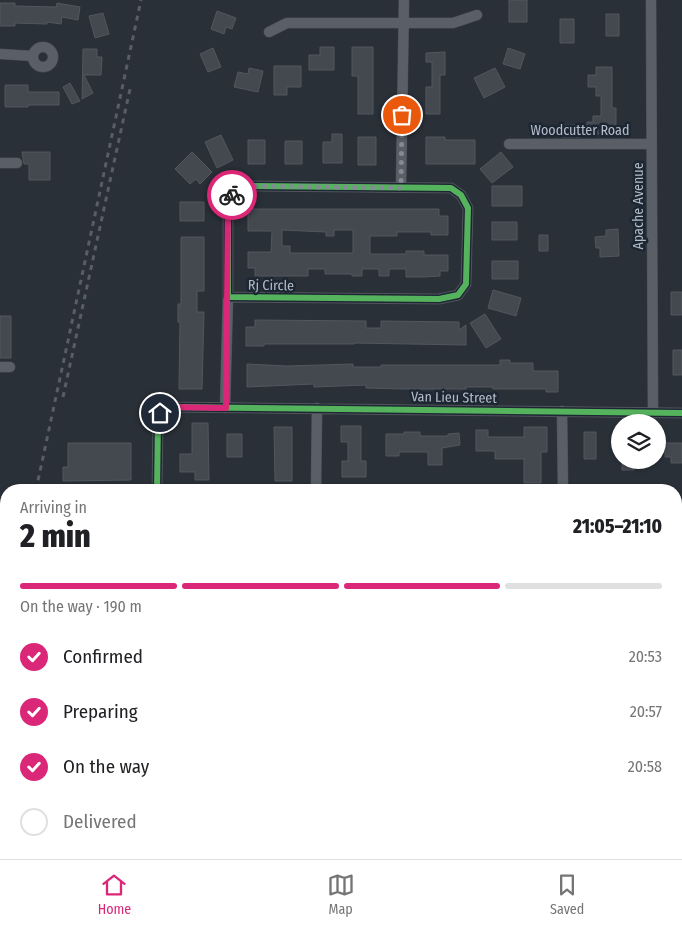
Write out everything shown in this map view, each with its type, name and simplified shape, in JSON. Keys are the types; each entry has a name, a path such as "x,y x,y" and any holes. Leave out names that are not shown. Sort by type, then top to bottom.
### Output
{"street":[{"path":"401,188 404,0"},
{"name":"Apache Avenue","path":"651,0 652,412"},
{"path":"269,32 287,23 453,23 477,16"},
{"path":"0,54 33,56"},
{"name":"Woodcutter Road","path":"509,144 651,144"},
{"path":"0,163 17,163"},
{"name":"Rj Circle","path":"226,408 228,203 233,192 247,186 451,188 461,195 468,208 466,284 458,295 438,299 228,297"},
{"name":"Van Lieu Street","path":"157,484 158,421 160,413 166,407 682,413"},
{"path":"316,484 317,408"},
{"path":"562,411 563,484"}],"building":[{"path":"509,0 527,0 527,22 509,22"},
{"path":"0,3 15,3 15,6 56,7 57,3 80,7 78,20 62,17 61,24 47,22 47,24 15,23 15,26 0,26"},
{"path":"217,11 236,18 232,29 226,27 224,34 211,29"},
{"path":"103,13 109,34 95,38 89,16"},
{"path":"606,14 619,14 619,36 606,36"},
{"path":"560,19 574,19 574,43 560,43"},
{"path":"320,47 334,47 334,70 309,70 309,55 320,55"},
{"path":"352,47 373,47 373,114 358,114 358,76 352,76"},
{"path":"213,48 221,67 208,72 200,54"},
{"path":"508,48 525,54 520,69 503,64"},
{"path":"83,49 97,49 97,57 102,57 101,75 84,75 93,93 82,99"},
{"path":"445,52 445,75 440,75 440,114 426,114 426,87 432,87 432,62 426,62 426,53"},
{"path":"274,66 301,66 301,87 287,87 287,95 274,95"},
{"path":"596,67 612,67 612,108 616,108 616,134 580,134 580,137 562,137 562,125 587,125 587,122 593,122 593,116 601,116 601,96 596,96 596,87 588,87 588,75 596,75"},
{"path":"249,68 263,71 258,92 234,87 238,72 248,74"},
{"path":"495,68 505,87 484,98 474,78"},
{"path":"70,83 80,101 72,104 63,87"},
{"path":"5,85 28,85 28,92 59,92 59,105 5,107"},
{"path":"332,134 342,134 342,163 323,163 323,142 332,142"},
{"path":"221,135 233,160 217,168 205,142"},
{"path":"358,137 376,137 376,165 358,165"},
{"path":"426,137 445,137 445,140 475,140 475,164 426,164"},
{"path":"248,140 265,140 265,164 248,164"},
{"path":"285,141 302,141 302,164 285,164"},
{"path":"22,152 50,152 50,180 29,180 29,164 24,164"},
{"path":"192,152 212,172 200,184 196,179 190,184 175,169"},
{"path":"501,152 513,167 492,183 480,169"},
{"path":"492,186 522,186 522,206 492,206"},
{"path":"180,202 204,202 204,221 180,221"},
{"path":"248,209 439,209 439,216 448,216 448,235 431,235 431,232 397,232 397,236 370,236 370,254 406,254 406,251 424,251 424,255 448,255 448,271 440,271 440,276 406,277 406,269 389,269 389,276 379,276 379,269 362,269 362,276 352,276 352,274 325,274 325,269 308,269 308,276 255,276 255,268 248,268 248,252 271,252 272,231 248,231","holes":["282,230 326,232 326,236 334,236 334,230 353,230 353,253 290,253 290,246 282,246"]},
{"path":"492,222 517,222 517,240 492,240"},
{"path":"618,229 619,256 600,257 600,248 596,248 595,237 606,236 606,230"},
{"path":"539,235 548,235 548,251 539,251"},
{"path":"181,237 204,237 204,291 197,291 197,312 204,312 202,389 179,389 180,322 178,322 178,304 181,304"},
{"path":"492,261 518,261 518,279 492,279"},
{"path":"493,290 521,298 516,316 488,308"},
{"path":"671,292 682,292 682,315 671,315"},
{"path":"485,314 501,339 486,348 470,323"},
{"path":"0,316 11,316 11,358 0,358"},
{"path":"255,320 366,321 366,328 381,328 381,321 459,322 459,330 466,325 466,345 354,343 246,346 246,327 255,327"},
{"path":"673,350 682,350 682,375 673,375"},
{"path":"500,360 510,360 510,363 533,363 533,371 558,371 558,392 546,392 546,389 493,389 493,387 403,389 366,388 366,385 314,387 314,384 247,387 247,364 287,366 353,364 353,367 381,367 381,365 500,365"},
{"path":"192,423 208,423 209,480 195,480 195,472 180,472 180,454 192,454"},
{"path":"341,426 361,426 361,461 366,461 366,477 342,477 342,461 348,461 348,442 341,442"},
{"path":"274,427 292,427 292,481 275,481"},
{"path":"524,427 547,427 547,452 541,452 541,483 524,483 524,459 495,459 495,451 476,451 476,430 488,430 488,437 524,437"},
{"path":"404,432 420,432 420,436 448,436 448,434 459,433 460,445 442,448 442,465 428,465 428,452 399,452 399,456 386,456 386,434 404,434"},
{"path":"584,432 596,432 596,459 584,459"},
{"path":"227,434 242,434 242,457 227,457"},
{"path":"68,443 131,443 131,480 63,481 63,467 68,467"},
{"path":"666,443 682,443 682,463 671,463 671,457 666,457"}],"railway":[{"path":"37,484 141,0"},
{"path":"63,397 130,89"}],"cycle path":[{"path":"247,186 451,188 461,195 468,208 466,284 458,295 439,299 228,297 228,203 233,192 247,186"},
{"path":"157,484 158,421 160,413 166,407 682,413"}],"way so far":[{"path":"232,195 233,192 247,186 401,188 402,115"}],"route":[{"path":"160,413 166,407 226,408 228,203 232,195"}]}
